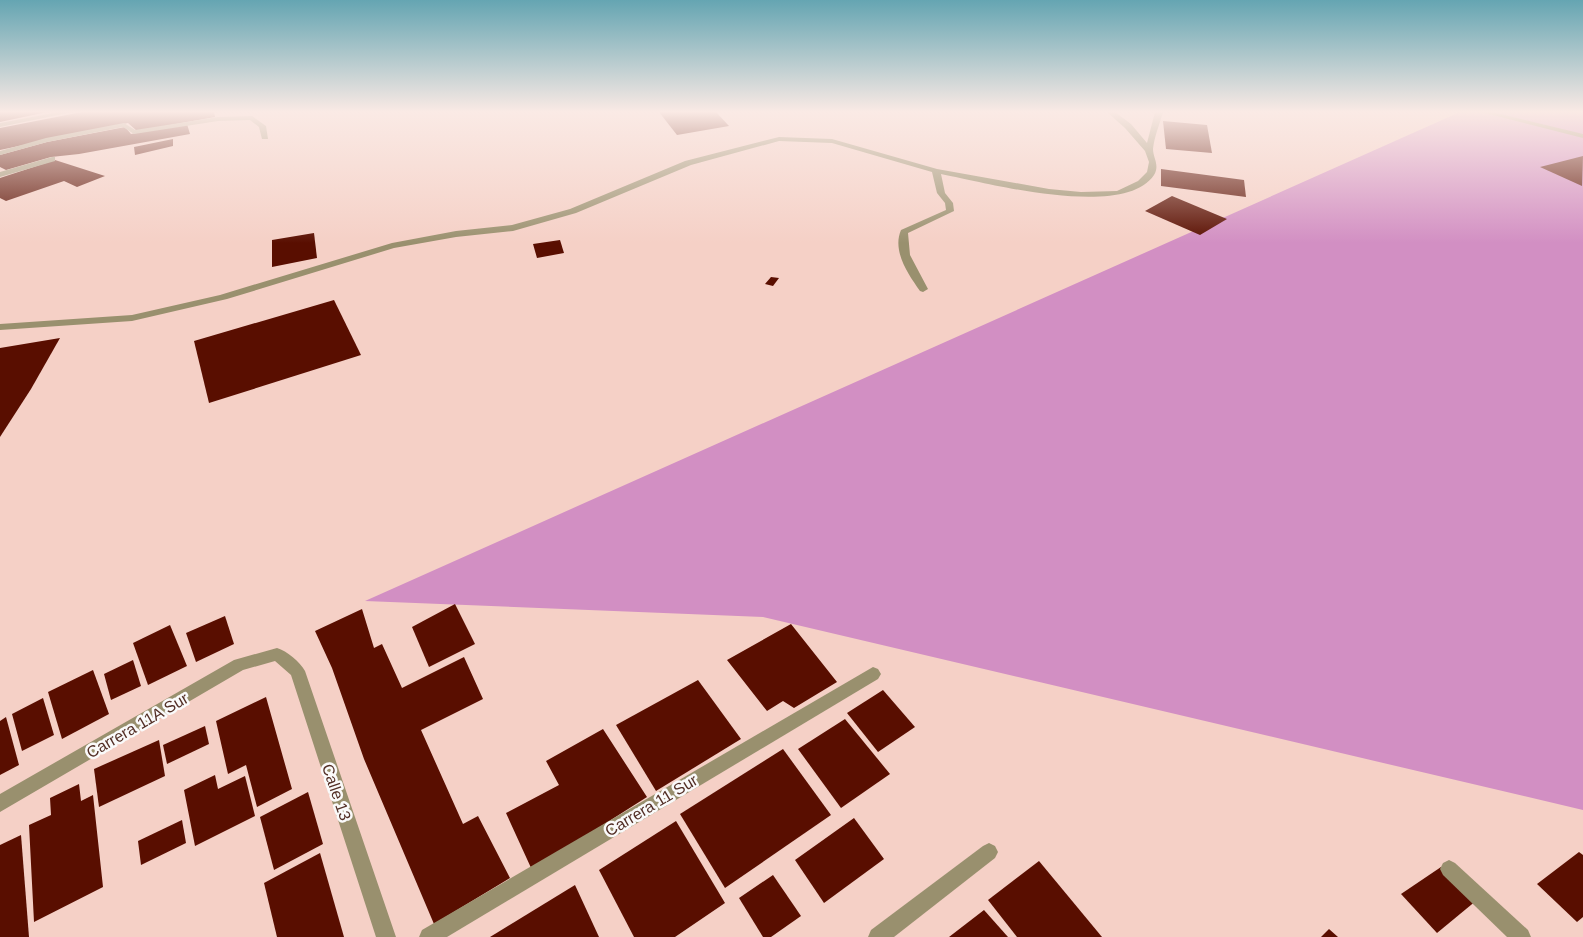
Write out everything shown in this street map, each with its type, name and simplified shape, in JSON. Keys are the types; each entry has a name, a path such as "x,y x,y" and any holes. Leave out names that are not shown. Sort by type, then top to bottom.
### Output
{"street":[{"path":"0,327 132,318 223,297 392,246 456,234 513,228 572,211 688,163 716,156"},
{"path":"883,156 936,171 1050,192 1081,195 1118,193 1141,183 1151,173 1153,162 1151,156"},
{"path":"2,173 52,159"},
{"path":"923,288 907,264 902,244 904,232 917,223 942,216 950,211 949,203 941,193 936,171"},
{"name":"Carrera 11A Sur","path":"0,804 239,665 277,654"},
{"name":"Calle 13","path":"277,654 297,671 386,937"},
{"name":"Carrera 11 Sur","path":"429,937 873,674"},
{"path":"878,937 989,852"},
{"path":"1449,869 1522,937"}],"shaded area":[{"path":"1362,156 1583,156 1583,810 763,617 365,601"}],"building":[{"path":"0,156 63,156 51,157 6,170 0,167"},
{"path":"1583,156 1582,186 1540,167"},
{"path":"55,160 105,176 77,187 64,181 6,201 0,198 0,178"},
{"path":"1161,169 1244,180 1246,197 1161,186"},
{"path":"1172,196 1227,219 1200,235 1145,211"},
{"path":"314,233 317,258 272,267 272,240"},
{"path":"560,240 564,253 537,258 533,244"},
{"path":"771,277 779,278 773,286 765,284"},
{"path":"334,300 361,355 209,403 194,341"},
{"path":"60,338 31,389 0,437 0,348"},
{"path":"455,604 475,644 429,667 412,627"},
{"path":"362,609 374,648 382,644 402,688 464,657 483,699 421,730 463,824 478,816 510,878 434,924 364,759 332,668 315,631"},
{"path":"225,616 234,644 196,662 186,633"},
{"path":"791,624 837,682 794,708 783,701 767,711 727,660"},
{"path":"170,625 187,666 148,685 133,643"},
{"path":"133,660 141,686 111,700 104,674"},
{"path":"93,670 109,714 62,739 48,692"},
{"path":"698,680 741,739 656,791 616,725"},
{"path":"883,690 915,727 878,752 847,713"},
{"path":"266,697 292,789 257,807 246,765 228,774 216,721"},
{"path":"43,698 54,735 22,751 12,714"},
{"path":"6,717 19,765 0,775 0,721"},
{"path":"845,719 890,774 841,808 798,749"},
{"path":"205,726 209,744 167,764 163,745"},
{"path":"603,729 647,797 532,870 506,813 559,785 546,761"},
{"path":"159,740 165,776 99,807 94,769"},
{"path":"783,749 831,815 725,888 680,814"},
{"path":"215,775 218,789 245,776 255,816 195,846 184,790"},
{"path":"79,784 81,801 93,795 103,887 34,922 29,825 51,815 50,798"},
{"path":"308,792 323,844 274,870 260,817"},
{"path":"854,818 884,859 824,903 795,860"},
{"path":"182,820 186,843 141,865 138,841"},
{"path":"676,821 725,903 675,937 634,937 599,870"},
{"path":"21,835 29,937 0,937 0,845"},
{"path":"1579,852 1583,855 1583,917 1577,922 1537,884"},
{"path":"320,853 344,937 277,937 264,883"},
{"path":"1039,861 1102,937 1017,937 988,900"},
{"path":"1441,867 1477,900 1437,933 1401,894"},
{"path":"773,875 801,916 771,937 763,937 739,898"},
{"path":"575,885 599,937 490,937"},
{"path":"984,910 1008,937 949,937"},
{"path":"1329,929 1338,937 1321,937"}]}
